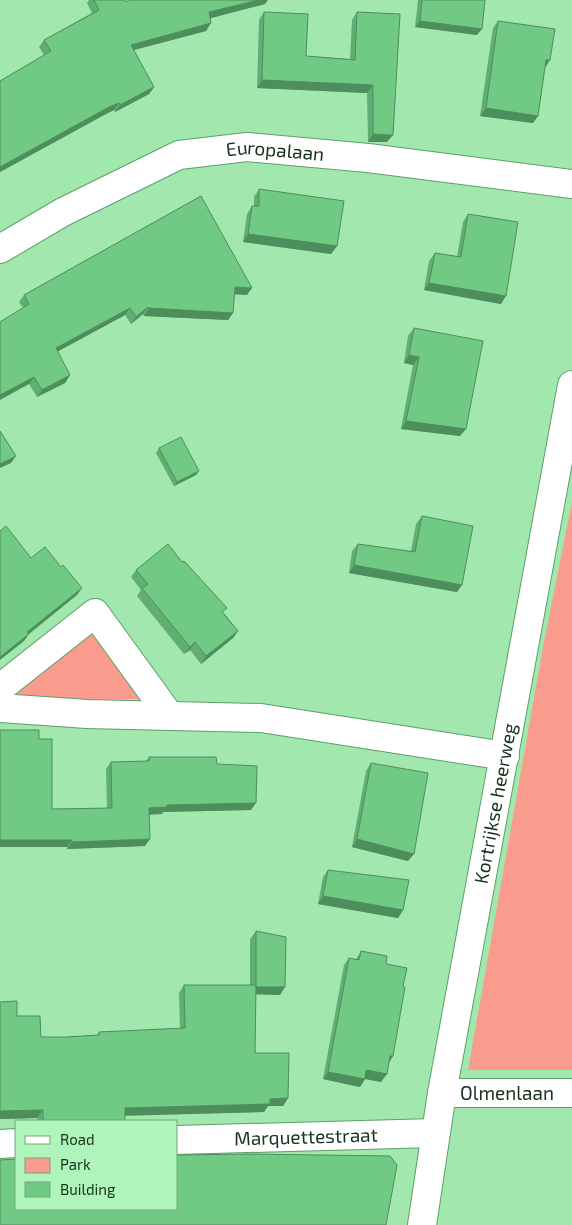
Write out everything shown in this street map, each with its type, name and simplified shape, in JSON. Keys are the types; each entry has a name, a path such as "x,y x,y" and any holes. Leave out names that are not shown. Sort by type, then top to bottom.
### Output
{"street":[{"name":"Europalaan","path":"0,249 63,212 179,155 247,147 368,158 572,184"},
{"name":"Kortrijkse heerweg","path":"422,1225 442,1093 572,384"},
{"path":"0,688 95,613 169,715"},
{"path":"0,708 87,714 260,718 505,756"},
{"name":"Olmenlaan","path":"442,1093 572,1093"},
{"name":"Marquettestraat","path":"178,1140 435,1133"},
{"path":"0,1144 15,1143"}],"green space":[{"path":"572,502 572,1070 468,1070 544,642"},
{"path":"97,634 145,699 17,700 18,692 87,637"}],"building":[{"path":"94,0 125,0 126,2 129,0 259,0 209,12 211,23 131,45 154,87 120,105 119,103 109,107 0,167 0,81 51,51 44,40 99,10"},
{"path":"422,0 485,0 482,29 420,21"},
{"path":"264,12 308,14 306,56 355,60 357,12 400,14 393,135 373,134 373,85 262,80"},
{"path":"498,21 555,29 550,60 546,60 538,116 486,108"},
{"path":"259,189 344,201 337,246 248,234 252,206 259,206"},
{"path":"201,196 252,288 235,287 233,313 148,307 136,317 130,308 56,348 70,375 42,390 34,377 0,395 0,322 29,304 24,295"},
{"path":"468,214 518,222 506,296 429,283 435,253 461,257"},
{"path":"414,328 483,341 466,429 406,421 419,357 409,355"},
{"path":"0,431 16,456 0,464"},
{"path":"181,437 199,471 177,482 159,448"},
{"path":"422,516 473,526 462,585 354,565 358,544 415,552"},
{"path":"6,526 31,558 45,547 61,567 63,565 82,588 27,632 29,634 0,657 0,531"},
{"path":"168,544 182,562 184,561 227,608 222,612 238,631 206,656 195,642 190,647 142,588 148,584 136,570"},
{"path":"0,730 39,730 39,739 52,739 52,809 112,808 111,762 149,761 149,757 216,757 217,764 257,766 256,803 167,805 167,807 149,808 150,839 72,842 72,840 0,840"},
{"path":"371,763 428,773 414,854 357,839"},
{"path":"328,870 409,880 403,910 323,896"},
{"path":"256,931 286,937 285,987 256,987"},
{"path":"361,951 387,956 386,964 407,968 393,1056 390,1056 387,1074 366,1070 365,1079 328,1072 349,958 359,960"},
{"path":"184,985 256,985 255,1053 289,1053 288,1098 270,1099 270,1104 125,1108 125,1120 43,1120 43,1110 0,1111 0,1002 17,1001 17,1016 40,1016 41,1037 99,1035 99,1032 185,1028"},
{"path":"178,1155 390,1156 397,1165 386,1225 0,1225 0,1160 15,1159 15,1210 178,1210"}]}
